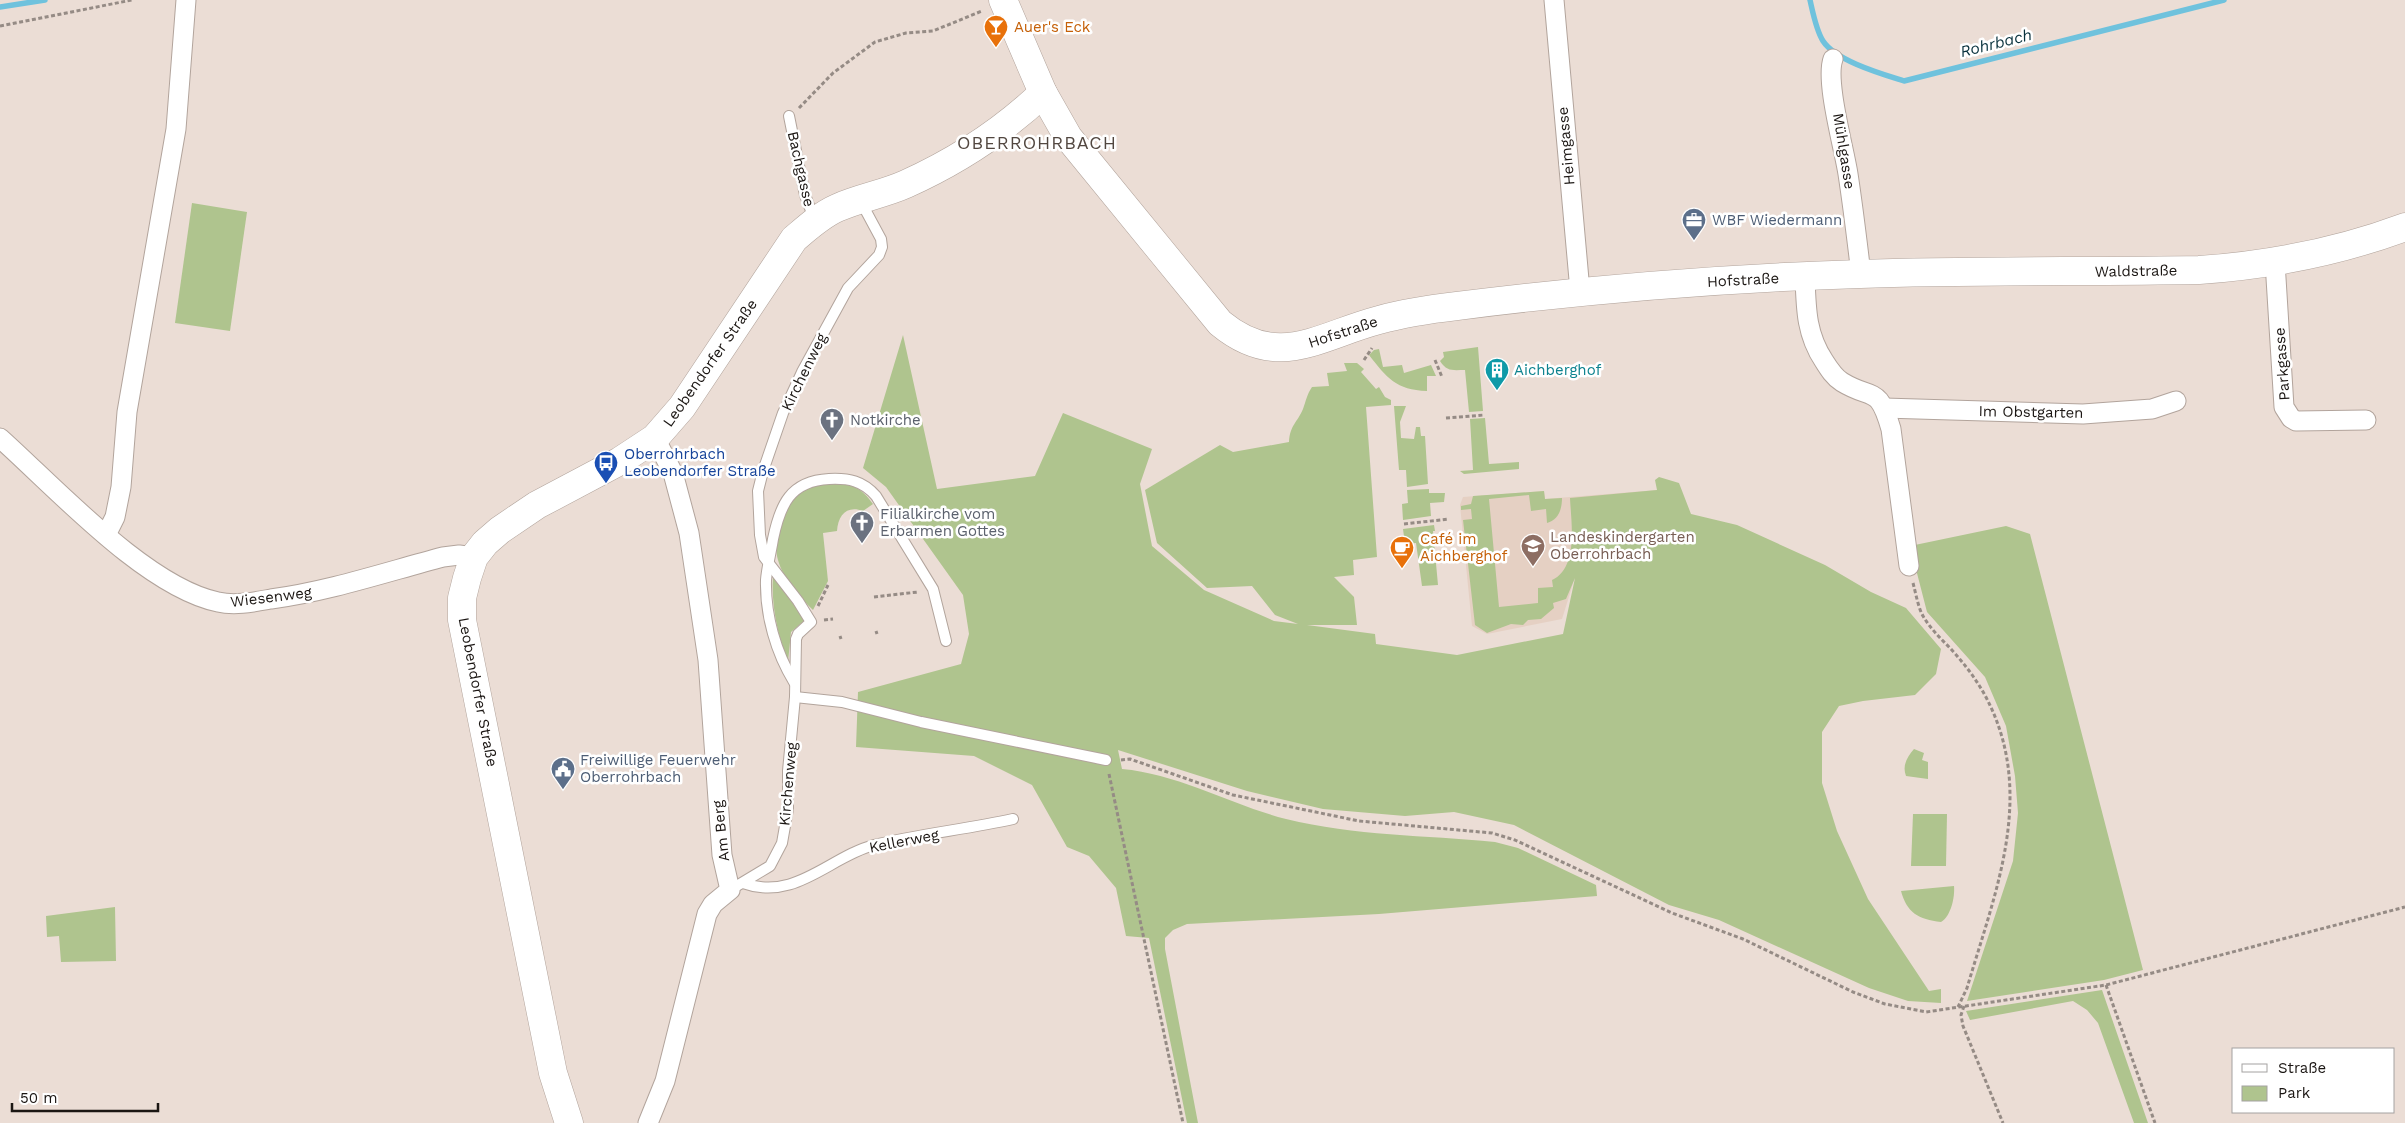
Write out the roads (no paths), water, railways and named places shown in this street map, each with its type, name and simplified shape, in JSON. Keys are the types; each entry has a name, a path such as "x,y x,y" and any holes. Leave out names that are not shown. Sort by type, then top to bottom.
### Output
{"main road":[{"name":"Hofstraße","path":"1004,4 1044,94 1081,155 1220,323 1232,333 1253,343 1272,347 1302,345 1361,325 1406,313 1580,291 1861,274"},
{"name":"Leobendorfer Straße","path":"569,1123 553,1073 462,620 462,598 474,557 485,543 517,518 537,505 620,462 656,438 682,407 794,239 815,221 836,208 906,184 961,154 1008,124 1044,94"},
{"name":"Waldstraße","path":"1861,274 2199,270 2275,262 2344,248 2405,226"}],"street":[{"path":"106,535 115,517 121,488 127,412 176,129 186,0"},
{"name":"Heimgasse","path":"1554,0 1580,291"},
{"name":"Mühlgasse","path":"1833,59 1831,71 1832,86 1848,173 1861,274"},
{"name":"Parkgasse","path":"2275,262 2284,406 2287,413 2296,421 2366,420"},
{"path":"1805,276 1807,324 1810,335 1822,358 1841,381 1875,395 1884,408 1891,429 1909,566"},
{"name":"Im Obstgarten","path":"1884,408 2083,414 2152,409 2176,401"},
{"name":"Wiesenweg","path":"0,438 106,535 171,583 196,595 219,602 237,603 295,596 443,556 459,555 474,557"},
{"name":"Am Berg","path":"656,438 673,473 689,533 708,660 722,855 736,886"},
{"path":"648,1123 656,1109 665,1081 707,914 713,904 736,886"}],"lane":[{"name":"Bachgasse","path":"789,116 805,195 815,221"},
{"name":"Kirchenweg","path":"736,886 770,866 782,843 788,809 788,771 795,696 796,639 811,622 798,601 769,563 762,549 758,491 783,413 839,301 855,279 872,264 882,247 881,239 859,199"},
{"name":"Kirchenweg","path":"794,683 781,658 772,626 766,581 778,516 786,498 806,484 824,479 844,478 862,483 876,496 933,589 946,641"},
{"path":"795,696 842,702 921,722 1106,760"},
{"name":"Kellerweg","path":"736,886 764,888 794,883 814,876 850,855 873,846 1014,819"}],"waterway":[{"name":"Rohrbach","path":"0,7 45,0"},
{"name":"Rohrbach","path":"1810,0 1818,32 1829,48 1838,55 1860,66 1904,81 2224,0"}],"place":[{"name":"Auer's Eck","path":"996,48"},
{"name":"WBF Wiedermann","path":"1694,241"},
{"name":"Aichberghof","path":"1497,391"},
{"name":"Notkirche","path":"832,441"},
{"name":"Oberrohrbach Leobendorfer Straße","path":"606,484"},
{"name":"Filialkirche vom Erbarmen Gottes","path":"862,544"},
{"name":"Landeskindergarten Oberrohrbach","path":"1533,567"},
{"name":"Café im Aichberghof","path":"1402,569"},
{"name":"Freiwillige Feuerwehr Oberrohrbach","path":"563,790"}],"district":[{"name":"OBERROHRBACH","path":"1037,142"}]}
